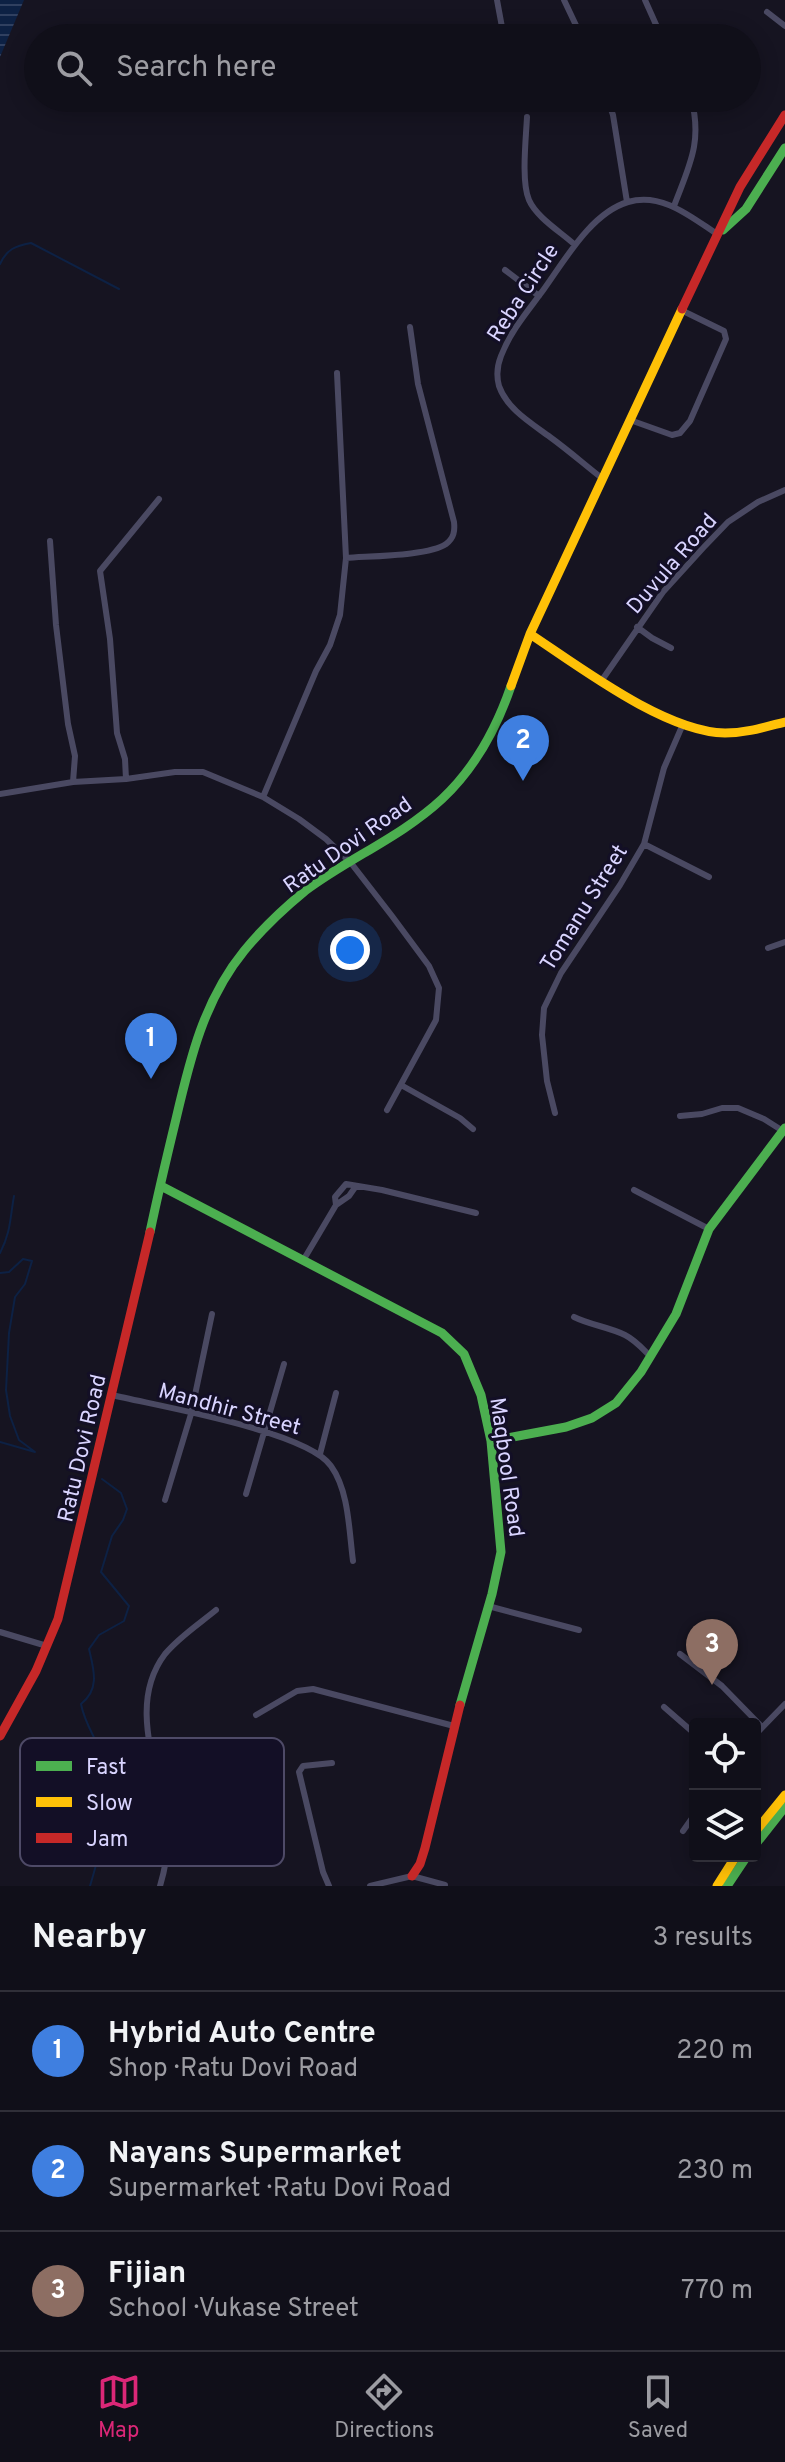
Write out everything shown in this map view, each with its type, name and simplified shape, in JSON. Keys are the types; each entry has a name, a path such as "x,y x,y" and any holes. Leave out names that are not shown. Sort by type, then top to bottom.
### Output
{"main road":[{"name":"Ratu Dovi Road","path":"0,1736 36,1671 58,1619 193,1048 207,1012 243,952 275,917 307,890 407,827 443,798 474,762 502,712 530,634 740,187 785,115"},
{"name":"Ratu Dovi Road","path":"718,234 746,209 785,148"},
{"path":"530,634 641,706 683,724 722,733 750,731 785,722"},
{"path":"491,1441 566,1427 592,1418 616,1403 628,1390 676,1314 709,1229 784,1129"},
{"name":"Maqbool Road","path":"161,1186 442,1333 464,1354 474,1374 491,1441 501,1552 425,1848 412,1876"},
{"path":"761,1825 785,1795"},
{"path":"761,1837 785,1807"},
{"path":"717,1886 732,1862"},
{"path":"727,1886 743,1862"}],"street":[{"path":"497,0 501,24"},
{"path":"564,0 575,24"},
{"path":"645,0 656,24"},
{"path":"767,12 785,26"},
{"path":"612,112 627,202 659,201 674,206 718,234"},
{"path":"674,206 695,149 697,123 694,112"},
{"path":"527,117 524,159 529,199 539,213 575,245"},
{"name":"Reba Circle","path":"603,479 525,419 507,401 497,372 513,330 575,245 590,227 627,202"},
{"path":"505,270 539,296"},
{"path":"630,420 672,435 686,429 696,409 726,339 724,331 717,325 681,310"},
{"path":"346,558 429,551 448,543 454,535 454,522 418,384 410,327"},
{"path":"263,797 330,645 340,615 346,558 337,373"},
{"name":"Duvula Road","path":"602,680 663,592 728,522 758,502 785,490"},
{"path":"126,779 125,759 117,733 110,639 100,571 159,499"},
{"path":"50,541 56,625 75,756 73,782"},
{"path":"637,627 663,646 671,648"},
{"name":"Tomanu Street","path":"555,1113 543,1045 541,1021 544,1008 561,973 644,844 664,768 683,724"},
{"path":"0,794 73,782 203,772 263,797 326,839 351,863 429,966 439,988 436,1020 387,1110"},
{"path":"644,844 709,877"},
{"path":"768,948 785,942"},
{"path":"401,1085 460,1118 473,1129"},
{"path":"680,1116 738,1108 784,1129"},
{"path":"336,1205 335,1197 343,1185 476,1213"},
{"path":"304,1259 336,1205 349,1196 356,1186"},
{"path":"634,1190 709,1229"},
{"path":"165,1500 191,1414 212,1314"},
{"path":"574,1317 623,1333 650,1356"},
{"path":"246,1494 284,1364"},
{"path":"320,1454 336,1393"},
{"name":"Mandhir Street","path":"112,1395 265,1433 320,1454 336,1475 343,1498 353,1561"},
{"path":"488,1606 579,1630"},
{"path":"149,1738 148,1699 152,1675 180,1638 216,1610"},
{"path":"0,1632 47,1646"},
{"path":"680,1654 722,1686 762,1727 785,1704"},
{"path":"256,1715 297,1691 313,1689 454,1726"},
{"path":"664,1707 689,1729"},
{"path":"329,1886 299,1772 303,1766 332,1763"},
{"path":"683,1831 689,1822"},
{"path":"160,1886 166,1866"},
{"path":"370,1886 412,1876 445,1885"}],"water":[{"path":"0,0 24,0 0,57"}],"waterway":[{"path":"0,264 12,249 31,243 119,289"},
{"path":"0,1253 8,1232 14,1196"},
{"path":"0,1273 9,1272 23,1259 32,1261 25,1284 15,1297 9,1333 6,1390 10,1416 19,1440 35,1452 0,1442"},
{"path":"94,1738 81,1704 93,1686 94,1672 89,1649 99,1635 124,1621 129,1606 101,1572 112,1536 127,1509 121,1493 102,1479"},
{"path":"90,1886 95,1866"}],"traffic: fast":[{"path":"723,230 746,209 785,148"},
{"path":"150,1232 193,1052 218,989 230,970 265,927 305,891 409,825 454,787 483,747 511,686"},
{"path":"491,1441 566,1427 592,1418 616,1403 641,1372 676,1314 709,1229 785,1128"},
{"path":"161,1186 442,1333 464,1354 481,1395 491,1441 501,1552 460,1705"},
{"path":"761,1837 785,1807"},
{"path":"727,1886 743,1862"}],"traffic: slow":[{"path":"511,686 530,634 682,309"},
{"path":"530,634 624,696 676,722 725,733 785,722"},
{"path":"761,1825 785,1795"},
{"path":"717,1886 732,1862"}],"traffic: jam":[{"path":"682,309 740,187 785,115"},
{"path":"0,1736 36,1671 58,1619 150,1232"},
{"path":"412,1876 425,1848 460,1705"}],"place":[{"name":"Nayans Supermarket","path":"523,781"},
{"name":"Hybrid Auto Centre","path":"151,1079"},
{"name":"Fijian","path":"712,1685"}]}
